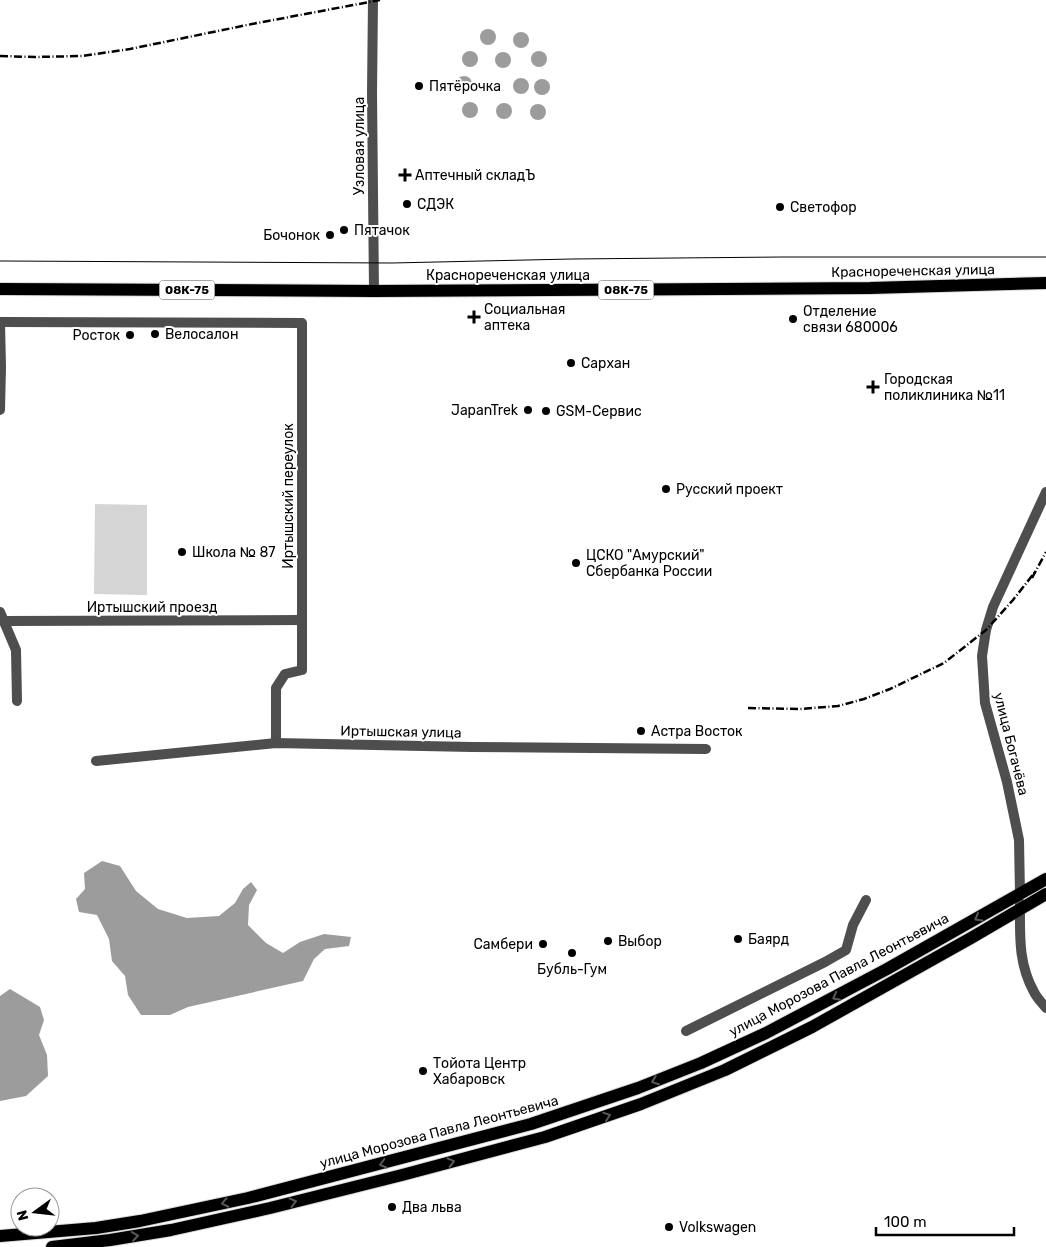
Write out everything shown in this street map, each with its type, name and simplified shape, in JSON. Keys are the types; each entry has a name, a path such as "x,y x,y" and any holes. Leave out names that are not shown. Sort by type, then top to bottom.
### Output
{"main road":[{"name":"Краснореченская улица","path":"0,289 374,291 870,288 1046,282"},
{"name":"улица Морозова Павла Леонтьевича","path":"0,1236 96,1228 158,1218 248,1198 531,1124 638,1088 701,1063 766,1033 887,970 1046,879"},
{"path":"52,1247 152,1234 270,1208 545,1137 641,1104 725,1070 812,1027 1046,894"}],"street":[{"name":"Узловая улица","path":"373,0 374,291"},
{"name":"Иртышский переулок","path":"0,322 302,323 302,670 285,674 276,688 276,743"},
{"path":"0,322 0,410"},
{"name":"улица Богачёва","path":"1046,492 993,607 986,630 982,656 984,703 1007,782 1018,840 1021,959 1034,993 1046,1008"},
{"path":"2,616 16,650 17,701"},
{"name":"Иртышский проезд","path":"2,616 302,620"},
{"name":"Иртышская улица","path":"96,761 276,743 706,749"},
{"path":"686,1031 846,950 853,925 866,900"}],"shaded area":[{"path":"488,29 494,31 496,37 494,43 488,45 482,43 480,37 482,31"},
{"path":"521,32 527,34 529,40 527,46 521,48 515,46 513,40 515,34"},
{"path":"470,51 476,53 478,59 476,65 470,67 464,65 462,59 464,53"},
{"path":"539,51 545,53 547,59 545,65 539,67 533,65 531,59 533,53"},
{"path":"503,52 509,54 511,60 509,66 503,68 497,66 495,60 497,54"},
{"path":"461,76 467,76 472,81 470,90 461,92 456,87 456,81"},
{"path":"521,78 527,80 529,86 527,92 521,94 515,92 513,86 515,80"},
{"path":"542,79 548,81 550,87 548,93 542,95 536,93 534,87 536,81"},
{"path":"470,102 476,104 478,110 476,116 470,118 464,116 462,110 464,104"},
{"path":"504,103 510,105 512,111 510,117 504,119 498,117 496,111 498,105"},
{"path":"538,104 544,106 546,112 544,118 538,120 532,118 530,112 532,106"},
{"path":"95,504 147,505 147,595 94,594"},
{"path":"102,861 120,866 136,891 158,909 187,918 219,916 235,903 243,889 251,882 257,890 249,905 248,925 266,943 283,953 300,942 324,934 351,937 349,946 325,949 314,959 303,981 188,1007 170,1015 141,1015 128,995 125,976 112,961 109,939 97,915 79,912 76,899 85,889 84,873"},
{"path":"10,989 40,1007 44,1020 39,1035 47,1055 48,1076 26,1096 0,1101 0,996"}],"tram line":[{"path":"0,261 392,263 783,257 1046,257"}],"railway":[{"path":"0,56 82,56 130,49 380,0"},
{"path":"1032,578 1046,552"},
{"path":"748,708 800,709 838,706 890,689 944,663 986,630 1035,572"}],"place":[{"name":"Пятёрочка","path":"419,86"},
{"name":"Аптечный складЪ","path":"405,175"},
{"name":"СДЭК","path":"407,204"},
{"name":"Светофор","path":"780,207"},
{"name":"Пятачок","path":"344,230"},
{"name":"Бочонок","path":"330,235"},
{"name":"Социальная аптека","path":"474,317"},
{"name":"Отделение связи 680006","path":"793,319"},
{"name":"Велосалон","path":"155,334"},
{"name":"Росток","path":"130,335"},
{"name":"Сархан","path":"571,363"},
{"name":"Городская поликлиника №11","path":"873,387"},
{"name":"JapanTrek","path":"528,410"},
{"name":"GSM-Сервис","path":"546,411"},
{"name":"Русский проект","path":"666,489"},
{"name":"Школа № 87","path":"182,552"},
{"name":"ЦСКО \"Амурский\" Сбербанка России","path":"576,563"},
{"name":"Астра Восток","path":"641,731"},
{"name":"Баярд","path":"738,939"},
{"name":"Выбор","path":"608,941"},
{"name":"Самбери","path":"543,944"},
{"name":"Бубль-Гум","path":"572,953"},
{"name":"Тойота Центр Хабаровск","path":"423,1071"},
{"name":"Два льва","path":"392,1207"},
{"name":"Volkswagen","path":"669,1227"}]}
